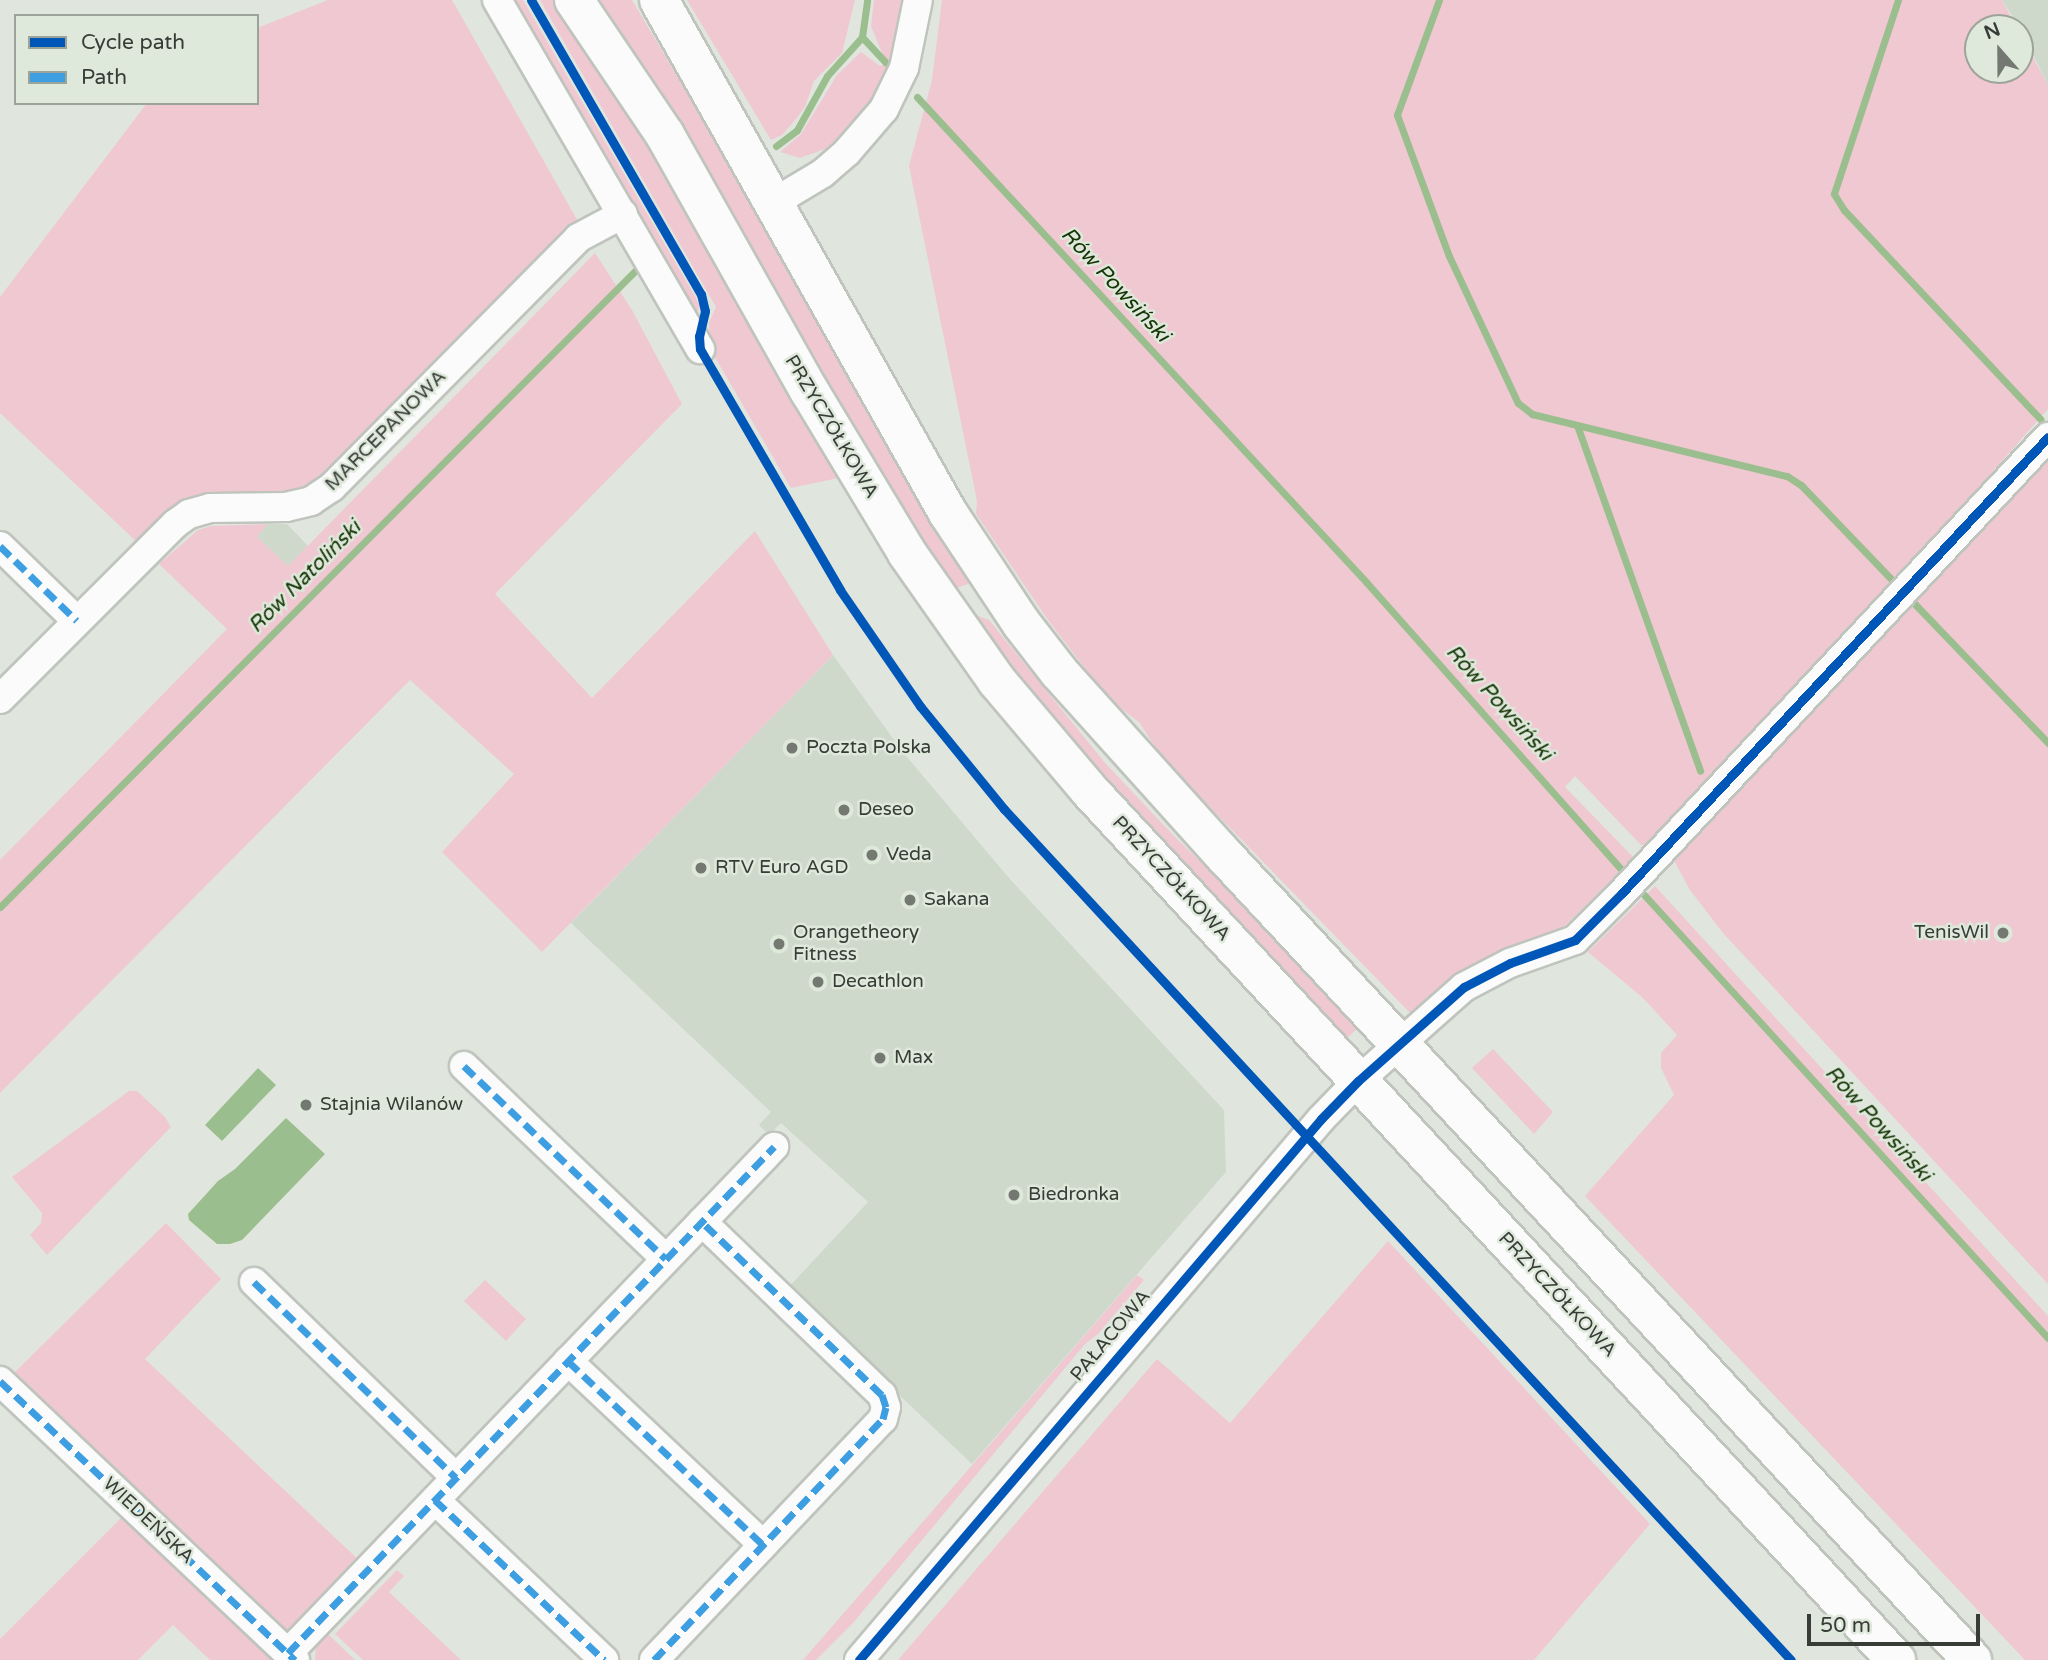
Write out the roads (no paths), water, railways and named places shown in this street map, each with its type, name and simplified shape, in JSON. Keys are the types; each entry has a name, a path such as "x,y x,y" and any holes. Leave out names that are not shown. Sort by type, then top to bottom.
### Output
{"main road":[{"name":"PRZYCZÓŁKOWA","path":"574,0 665,135 810,392 907,553 997,681 1089,790 1896,1660"},
{"path":"659,0 948,513 1021,623 1105,726 1972,1660"},
{"path":"948,614 972,600 990,600 1021,623"}],"street":[{"path":"497,0 700,349"},
{"path":"773,202 823,173 847,152 884,109 904,68 918,0"},
{"name":"MARCEPANOWA","path":"0,699 175,524 189,514 210,508 286,507 311,501 332,487 578,238 623,214"},
{"name":"PAŁACOWA","path":"859,1660 1305,1135 1358,1081 1464,987 1485,974 1575,940 1644,870 2048,437"},
{"path":"0,545 77,621"},
{"path":"464,1066 667,1259"},
{"path":"291,1657 435,1500 774,1147"},
{"path":"654,1660 883,1419 885,1400 702,1222"},
{"path":"254,1282 456,1478"},
{"path":"568,1362 763,1545"},
{"name":"WIEDEŃSKA","path":"0,1381 291,1657"},
{"path":"435,1500 604,1660"}],"waterway":[{"name":"Rów Natoliński","path":"776,146 797,130 827,76 862,37 867,0"},
{"path":"1439,0 1397,115 1449,256 1518,403 1532,414 1787,476 1801,485 1892,580"},
{"path":"1898,0 1834,194 1844,210 2040,419"},
{"path":"862,37 886,63"},
{"name":"Rów Powsiński","path":"917,97 1367,583 1629,878"},
{"name":"Rów Natoliński","path":"0,907 635,271"},
{"path":"1577,425 1700,771"},
{"path":"1912,601 2048,743"},
{"name":"Rów Powsiński","path":"1637,887 2048,1338"}],"place":[{"name":"Poczta Polska","path":"792,748"},
{"name":"Deseo","path":"844,810"},
{"name":"Veda","path":"872,855"},
{"name":"RTV Euro AGD","path":"701,868"},
{"name":"Sakana","path":"910,900"},
{"name":"TenisWil","path":"2003,933"},
{"name":"Orangetheory Fitness","path":"779,944"},
{"name":"Decathlon","path":"818,982"},
{"name":"Max","path":"880,1058"},
{"name":"Stajnia Wilanów","path":"306,1105"},
{"name":"Biedronka","path":"1014,1195"}]}
